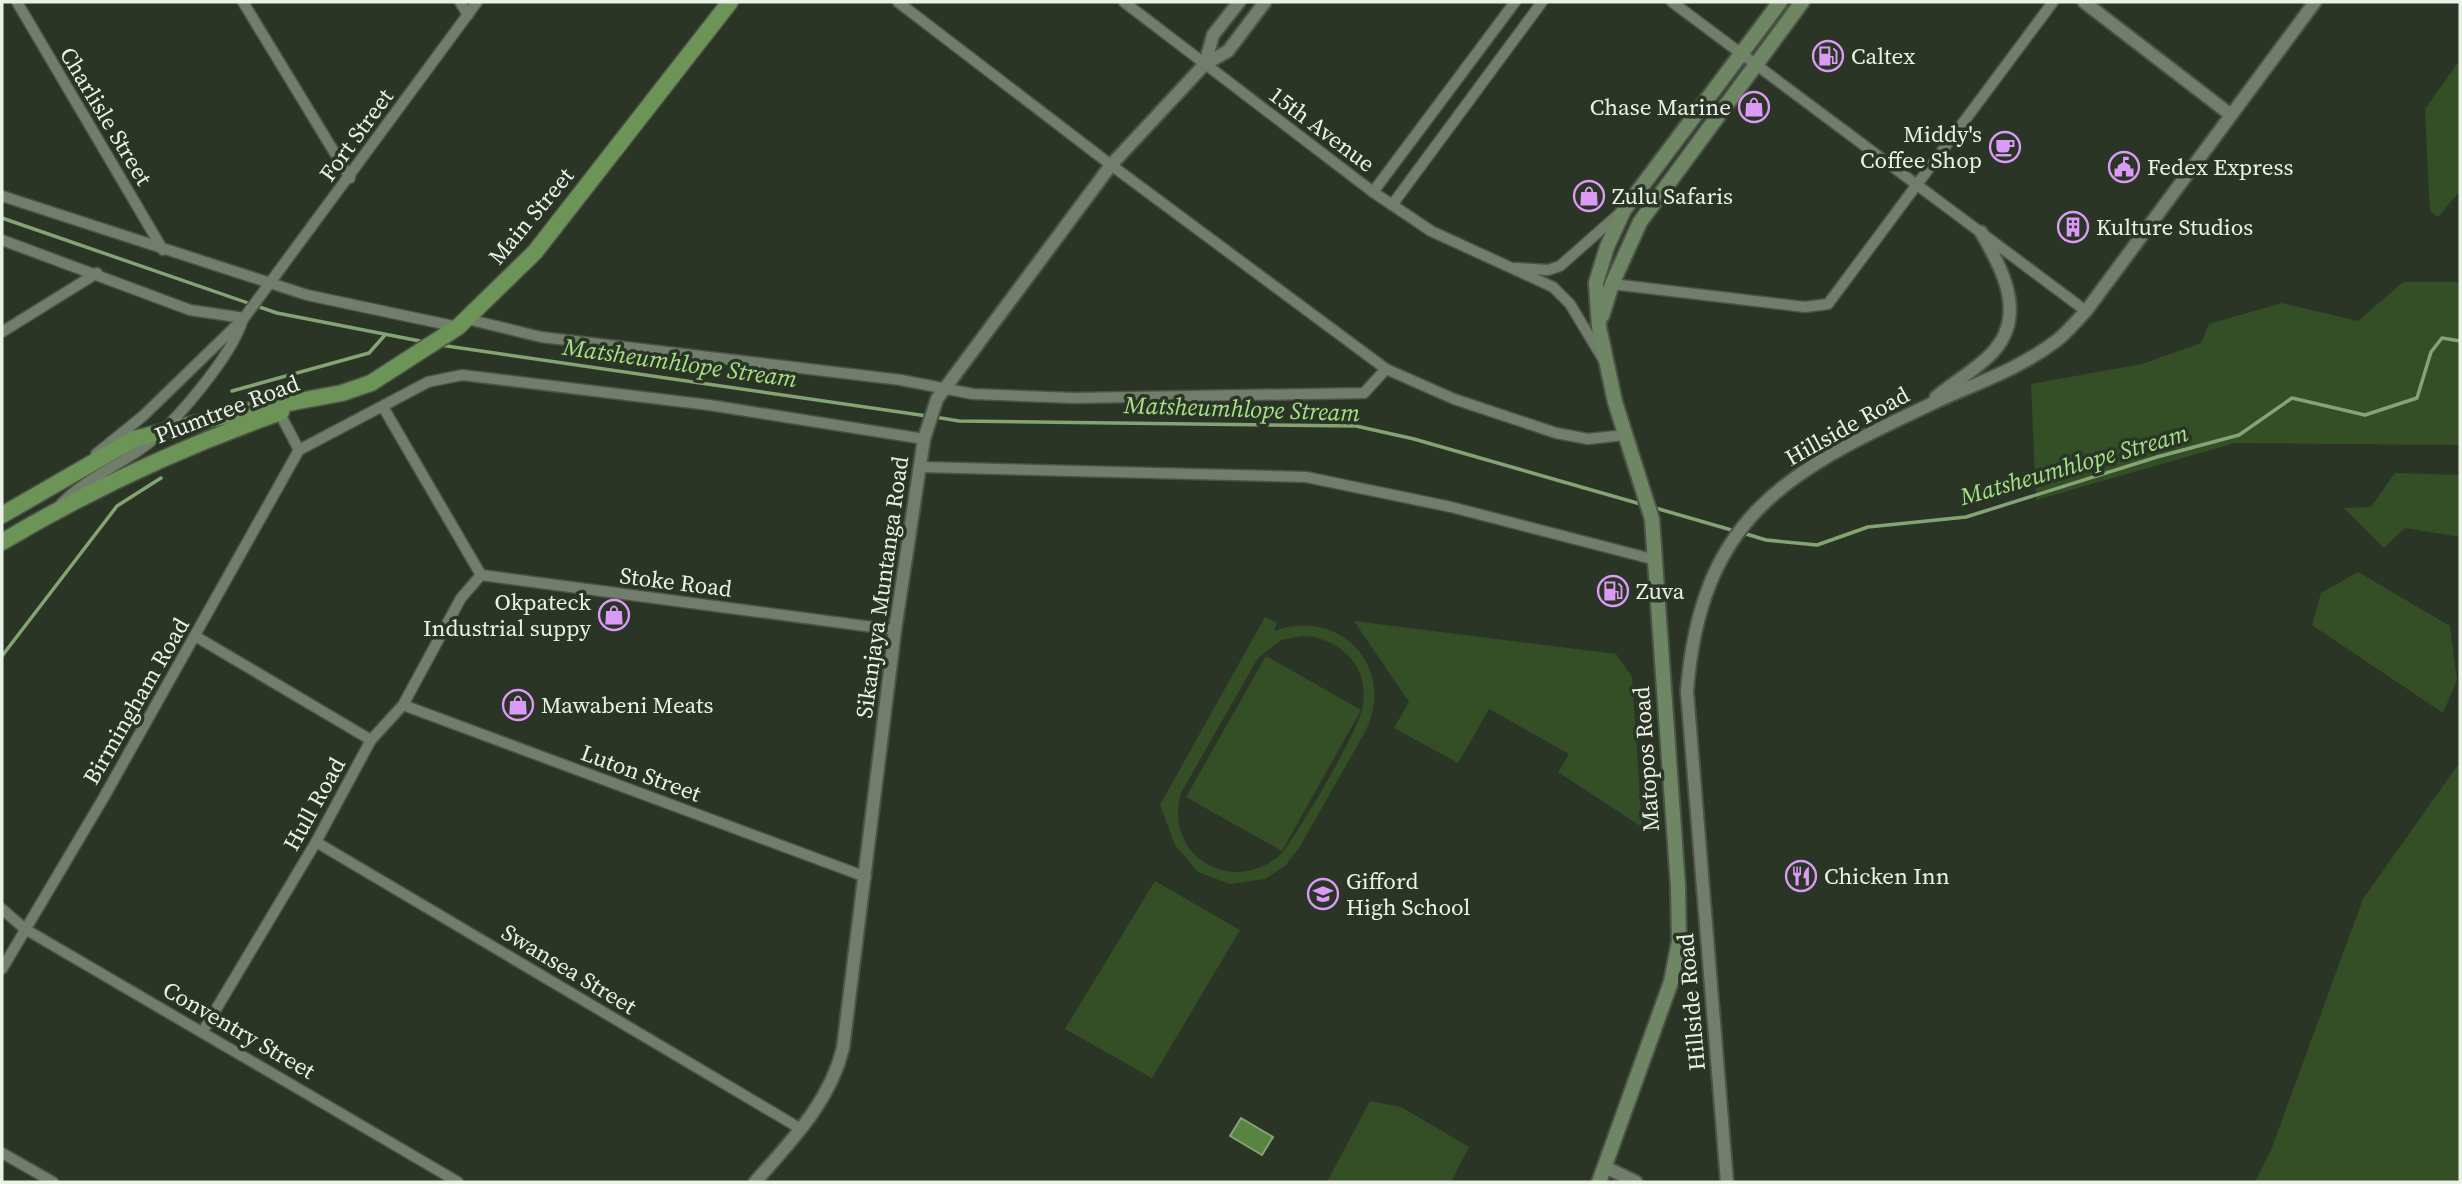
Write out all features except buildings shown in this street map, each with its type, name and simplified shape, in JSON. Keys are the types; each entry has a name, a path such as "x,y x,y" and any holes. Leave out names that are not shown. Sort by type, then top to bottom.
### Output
{"highway":[{"name":"Main Street","path":"317,399 371,383 463,323 535,252 730,2"},
{"name":"Plumtree Road","path":"2,515 73,471 134,439 240,412 317,399"},
{"name":"Plumtree Road","path":"2,542 55,510 174,453 317,399"}],"main road":[{"name":"Matopos Road","path":"1599,1182 1664,1004 1679,941 1652,519 1647,493 1625,435 1605,363 1596,284 1607,247 1624,209 1780,2"},
{"path":"1599,327 1612,284 1640,222 1802,2"}],"street":[{"name":"Charlisle Street","path":"17,2 163,250"},
{"path":"243,2 349,178"},
{"path":"460,2 468,15"},
{"name":"Fort Street","path":"245,316 477,2"},
{"path":"898,2 1111,165 1386,369 1454,400 1534,427 1588,439 1625,435"},
{"name":"15th Avenue","path":"1124,2 1373,192 1431,231 1553,287 1570,304 1605,363"},
{"path":"1205,64 1213,35 1239,2"},
{"path":"1205,64 1228,51 1265,2"},
{"path":"1373,192 1515,2"},
{"path":"1392,205 1542,2"},
{"path":"1672,2 2086,311"},
{"path":"1612,284 1805,307 1828,304 2053,2"},
{"path":"2084,2 2231,115"},
{"name":"Hillside Road","path":"1727,1182 1686,691 1699,611 1722,555 1745,522 1794,477 1830,454 1925,406 2025,362 2057,341 2086,311 2315,2"},
{"name":"Sikanjaya Muntanga Road","path":"755,1182 801,1129 837,1072 848,1019 895,630 926,434 940,394 1111,165 1205,64"},
{"path":"2,196 267,286 320,298 541,337 901,380 940,394 1075,398 1364,393 1386,369"},
{"name":"15th Avenue","path":"1509,268 1548,270 1560,266 1624,209"},
{"path":"1925,406 1990,355 2008,327 2010,301 2004,273 1981,232"},
{"path":"2,240 97,273 190,310 245,316"},
{"path":"2,332 97,273"},
{"path":"55,510 68,496 143,447 163,430 226,353 239,334 245,316"},
{"path":"73,471 143,416 245,316"},
{"path":"279,412 299,450 428,382 474,375 926,434"},
{"path":"383,407 481,575"},
{"name":"Birmingham Road","path":"2,969 195,636 299,450"},
{"path":"921,467 1306,477 1451,507 1656,560"},
{"name":"Hull Road","path":"203,1031 316,842 371,740 403,705 461,598 481,575"},
{"name":"Stoke Road","path":"481,575 895,630"},
{"path":"195,636 371,740"},
{"name":"Luton Street","path":"403,705 866,877"},
{"name":"Swansea Street","path":"316,842 801,1129"},
{"name":"Conventry Street","path":"2,909 25,929 458,1182"},
{"path":"2,1153 53,1182"},
{"path":"1605,1167 1636,1182"}],"shaded area":[{"path":"2460,60 2460,191 2438,217 2430,211 2425,109"},
{"path":"2403,282 2460,282 2460,445 2235,443 2036,500 2031,384 2142,364 2201,343 2209,324 2282,303 2358,321"},
{"path":"2395,473 2460,475 2460,537 2405,528 2384,548 2344,508 2371,507"},
{"path":"2358,572 2450,626 2457,680 2443,713 2312,625 2321,593"},
{"path":"1265,617 1277,623 1274,631 1298,626 1320,627 1340,635 1356,648 1367,665 1374,685 1373,707 1366,730 1299,848 1285,866 1265,879 1230,884 1198,872 1175,845 1160,805","holes":["1301,636 1327,641 1349,656 1361,678 1363,705 1352,736 1284,851 1265,865 1245,871 1226,871 1208,864 1193,853 1182,836 1178,816 1181,793 1258,658 1281,640"]},
{"path":"1354,621 1616,654 1632,677 1642,827 1558,772 1569,754 1489,709 1458,763 1394,728 1409,702"},
{"path":"1266,656 1361,710 1282,851 1186,797"},
{"path":"2460,762 2460,1182 2255,1182 2271,1150 2363,899"},
{"path":"1155,881 1240,930 1152,1078 1065,1029"},
{"path":"1370,1101 1401,1107 1469,1147 1451,1182 1327,1182"},
{"path":"1241,1118 1273,1137 1262,1155 1230,1136"}],"waterway":[{"name":"Matsheumhlope Stream","path":"2,218 277,313 425,342"},
{"path":"232,391 369,353 385,335"},
{"name":"Matsheumhlope Stream","path":"1743,533 1766,540 1817,545 1868,527 1966,517 2157,457 2239,435 2292,398 2365,415 2417,398 2431,352 2442,338 2460,341"},
{"name":"Matsheumhlope Stream","path":"440,345 927,416"},
{"name":"Matsheumhlope Stream","path":"935,417 959,421 1356,426 1414,439 1644,505"},
{"path":"2,656 117,506 161,478"},
{"name":"Matsheumhlope Stream","path":"1652,507 1735,531"}],"place":[{"name":"Caltex","path":"1828,56"},
{"name":"Chase Marine","path":"1754,107"},
{"name":"Middy's Coffee Shop","path":"2005,147"},
{"name":"Fedex Express","path":"2124,167"},
{"name":"Zulu Safaris","path":"1589,196"},
{"name":"Kulture Studios","path":"2073,227"},
{"name":"Zuva","path":"1613,591"},
{"name":"Okpateck Industrial suppy","path":"614,615"},
{"name":"Mawabeni Meats","path":"518,705"},
{"name":"Chicken Inn","path":"1801,876"},
{"name":"Gifford High School","path":"1323,894"}]}
